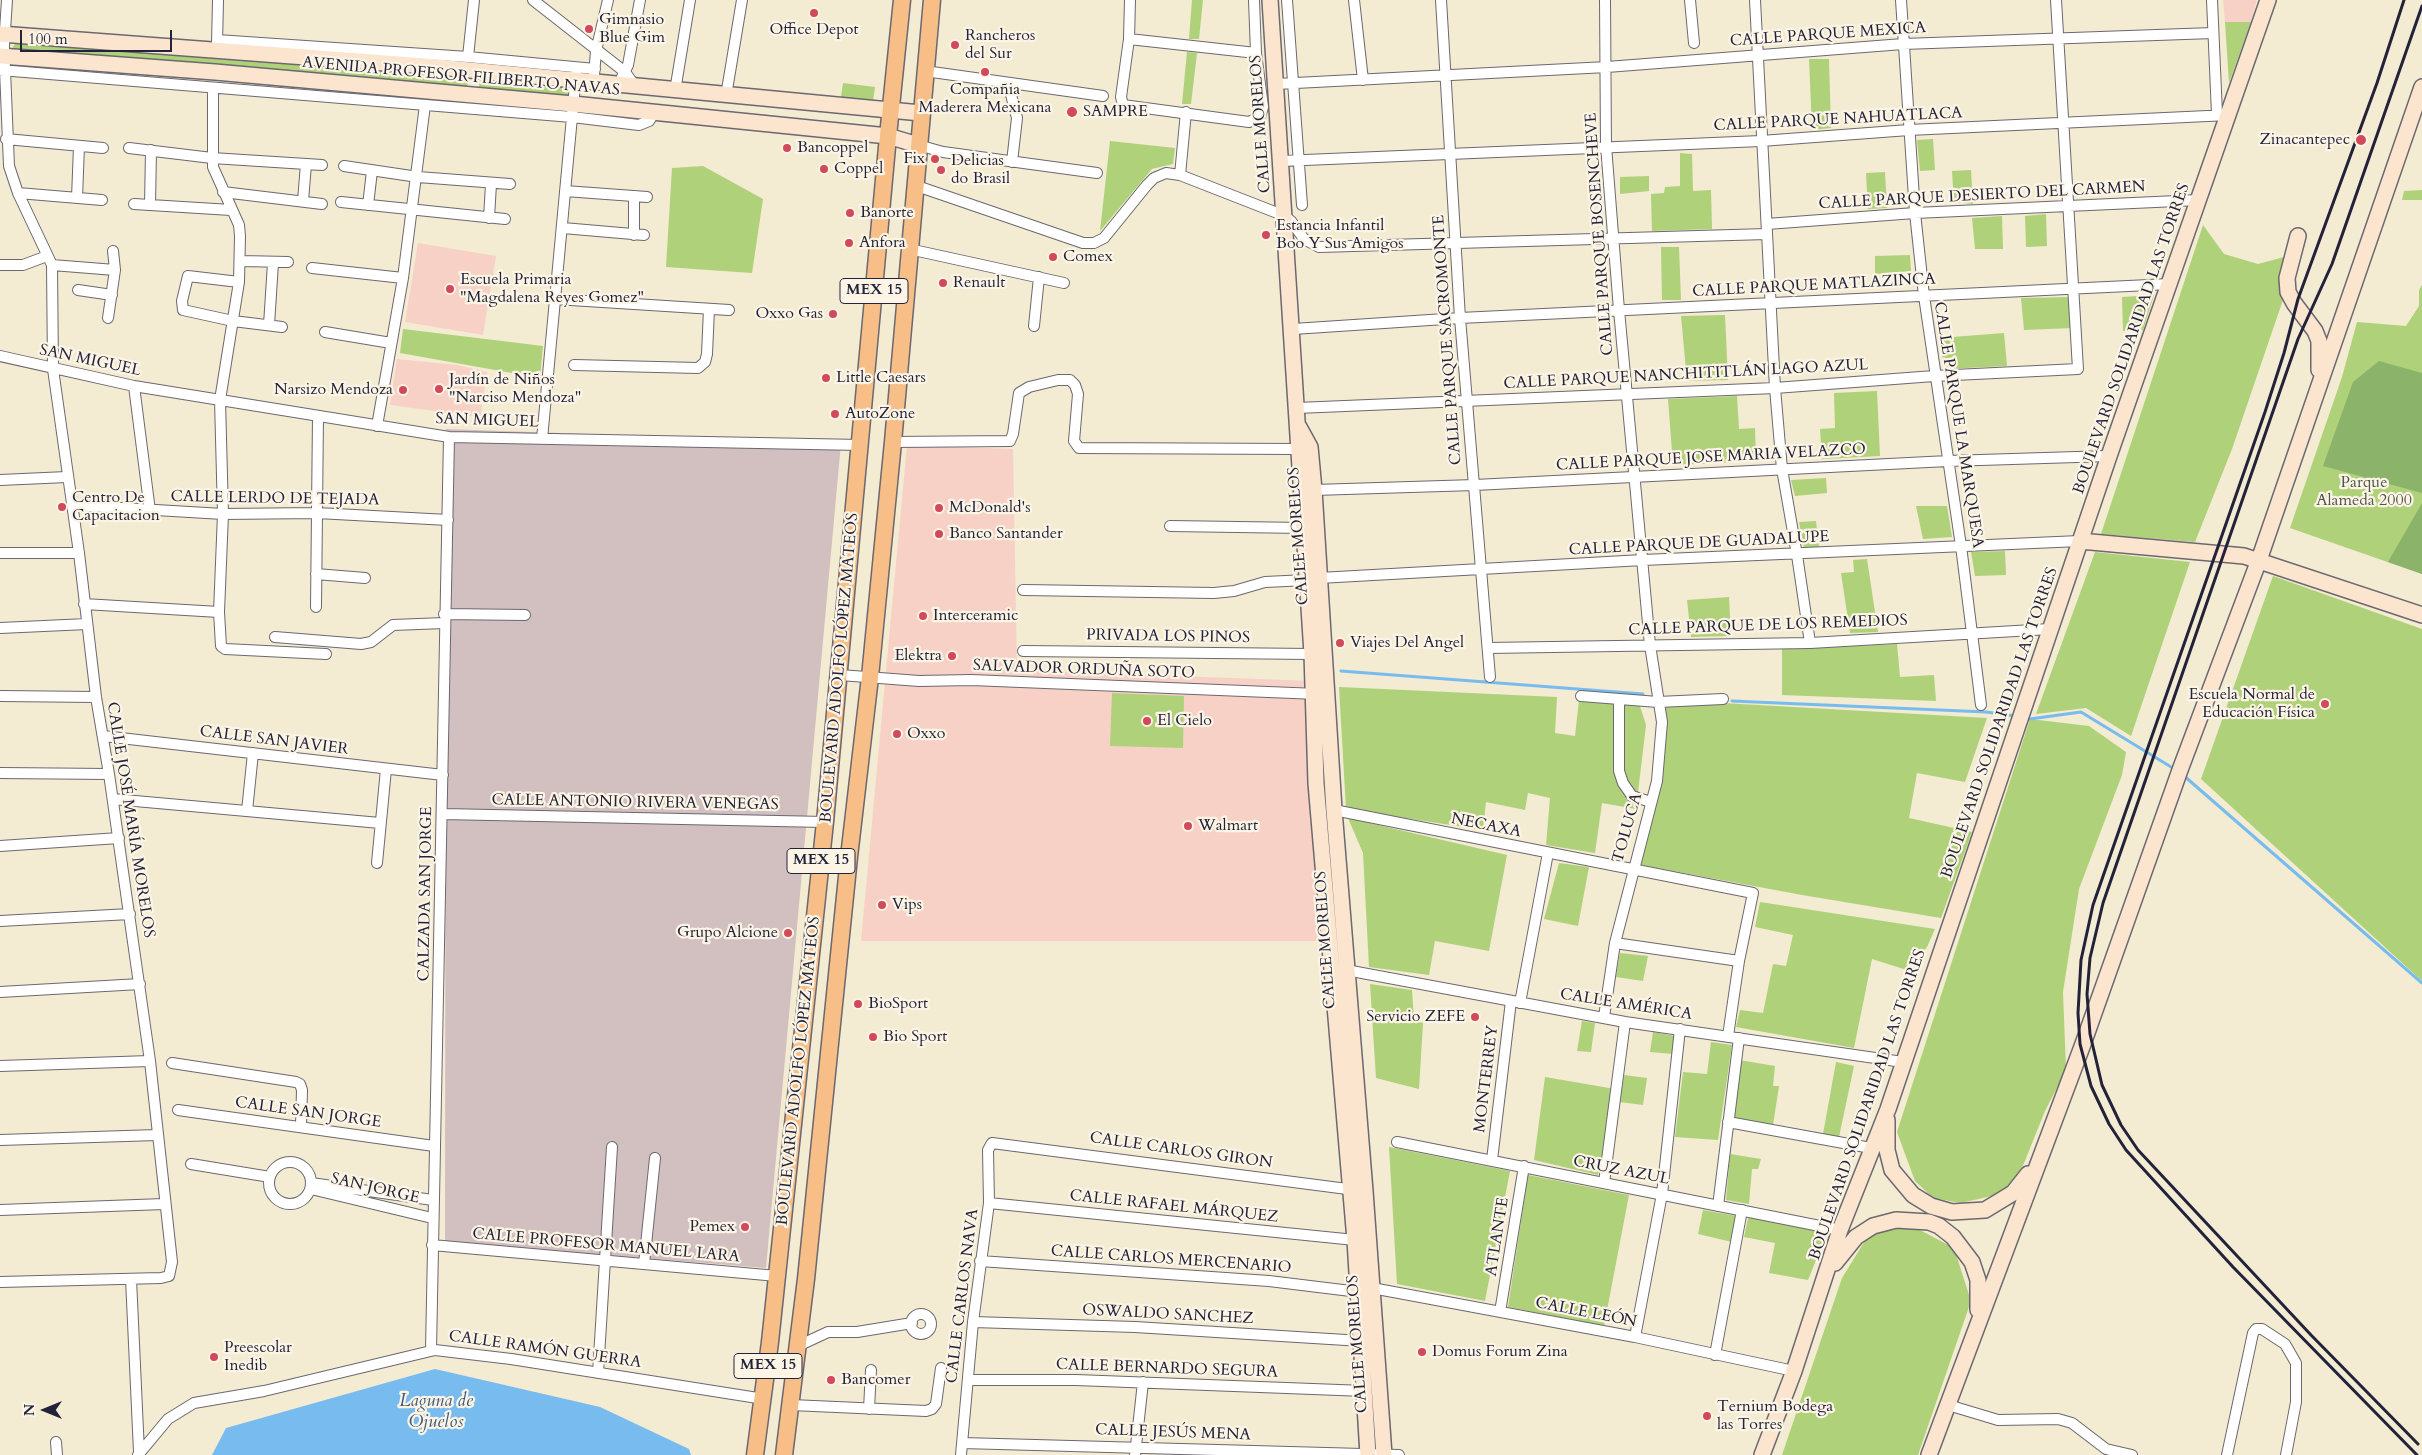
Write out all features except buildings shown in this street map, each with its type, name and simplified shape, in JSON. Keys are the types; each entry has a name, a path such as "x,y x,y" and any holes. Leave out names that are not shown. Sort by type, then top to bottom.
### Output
{"main road":[{"name":"BOULEVARD ADOLFO LÓPEZ MATEOS","path":"755,1455 764,1399 840,675 888,136 902,0"},
{"name":"BOULEVARD ADOLFO LÓPEZ MATEOS","path":"798,1346 850,847 870,677 932,0"},
{"name":"CALLE MORELOS","path":"1270,0 1293,330 1298,449 1304,528 1313,579 1320,694 1334,810 1346,970 1365,1290 1384,1454"},
{"name":"BOULEVARD SOLIDARIDAD LAS TORRES","path":"1762,1455 1827,1276 1840,1230 1888,1109 2109,456 2199,200 2223,115 2268,0"},
{"name":"AVENIDA PROFESOR FILIBERTO NAVAS","path":"2,34 216,45 475,72 576,74 621,78 635,86 675,91 921,113"},
{"name":"AVENIDA PROFESOR FILIBERTO NAVAS","path":"2,63 472,95 572,110 654,114 888,136 918,145"},
{"path":"472,95 475,72"},
{"path":"1929,1455 2259,560 2264,541 2421,94"},
{"path":"2298,236 2287,285 2294,303 2315,331 2319,341 2318,386"},
{"name":"CALLE MORELOS","path":"1298,426 1310,447 1314,490 1312,654 1320,694 1316,783 1358,1190 1355,1240 1365,1290 1362,1342 1368,1454"},
{"path":"2080,541 2244,556 2422,615"},
{"path":"2264,541 2271,555 2283,568"},
{"path":"1888,1109 1887,1150 1892,1170 1913,1195 1941,1210 1974,1212 1985,1210 2004,1200 2020,1186 2043,1147"},
{"path":"1827,1276 1848,1244 1873,1226 1896,1220 1930,1222 1939,1226 1953,1238 1972,1262 1979,1291 1976,1326"},
{"name":"MEX 15","path":"784,1455 798,1346"}],"street":[{"path":"7,0 2,34 6,139 4,168 18,193 52,266 115,270"},
{"path":"218,0 216,45 468,56 576,74 542,439"},
{"path":"468,56 474,0"},
{"path":"533,0 596,51 621,78"},
{"path":"594,76 596,51 608,0"},
{"path":"621,78 640,0"},
{"path":"675,91 690,0"},
{"path":"726,96 742,0"},
{"path":"1130,0 1128,38 1121,97 1123,105 1243,121 1257,120 1260,117 1263,106 1256,52 1254,0"},
{"path":"1287,0 1302,205"},
{"path":"1354,0 1363,80"},
{"name":"CALLE PARQUE SACROMONTE","path":"1441,0 1460,318 1490,677"},
{"name":"CALLE PARQUE BOSENCHEVE","path":"1605,0 1607,67 1606,146 1650,645"},
{"path":"1690,0 1694,43"},
{"path":"1755,0 1775,388 1782,469 1810,643"},
{"name":"CALLE PARQUE LA MARQUESA","path":"1901,0 1915,213 1924,296 1934,376 1961,546 1981,705"},
{"path":"2056,0 2073,288"},
{"path":"2212,0 2223,115"},
{"name":"CALLE PARQUE MEXICA","path":"1276,84 1607,67 1903,44 2214,33"},
{"path":"1128,38 1256,52"},
{"path":"2,63 213,88 425,105 572,110"},
{"path":"925,71 1103,96"},
{"path":"1008,83 1017,118 1012,162"},
{"path":"213,88 213,167 240,230 241,261 220,400 223,514 220,612 222,648 326,654"},
{"path":"377,426 403,278 418,177 425,105"},
{"path":"1180,174 1186,112"},
{"name":"CALLE PARQUE NAHUATLACA","path":"1281,161 1761,141 1909,130 2223,115"},
{"path":"6,139 103,148"},
{"path":"918,145 942,152 1097,173"},
{"path":"77,198 80,146"},
{"path":"129,148 212,158 322,165"},
{"path":"150,205 151,150"},
{"path":"303,200 306,164"},
{"path":"344,166 418,177 510,184"},
{"path":"368,205 372,171"},
{"path":"914,185 1083,243 1094,243 1104,238 1154,178 1166,173 1180,174 1285,216"},
{"path":"489,218 491,184"},
{"path":"565,191 647,197"},
{"path":"223,192 303,200 322,204"},
{"path":"18,193 102,200"},
{"path":"634,196 634,235"},
{"name":"CALLE PARQUE DESIERTO DEL CARMEN","path":"1285,216 1304,239 1319,247 1614,240 1767,229 1915,213 2199,200"},
{"path":"341,202 489,218 505,218"},
{"path":"134,204 231,210"},
{"path":"562,228 644,235"},
{"path":"909,249 1064,283"},
{"path":"108,318 115,270 113,251"},
{"path":"0,265 24,265 47,256"},
{"path":"241,261 288,262"},
{"path":"269,325 273,263"},
{"name":"CALLE JOSÉ MARÍA MORELOS","path":"52,266 53,369 79,553 96,697 110,774 140,984 172,1262 168,1276 131,1279"},
{"path":"312,268 403,278"},
{"path":"239,282 188,276 182,301 184,312 233,321 282,326"},
{"path":"1034,326 1039,277"},
{"name":"CALLE PARQUE MATLAZINCA","path":"1293,330 1460,318 2170,284"},
{"name":"CALLE PARQUE NANCHITITLÁN LAGO AZUL","path":"1297,408 1775,388 1934,376 2077,369 2079,367 2073,288"},
{"path":"78,290 112,295"},
{"path":"555,299 729,310"},
{"path":"574,365 698,368 705,362 707,354 709,309"},
{"path":"325,332 391,343"},
{"name":"SAN MIGUEL","path":"0,356 134,386 449,438 861,445"},
{"path":"893,442 1010,441 1019,393 1029,387 1058,380 1070,380 1075,385 1078,394 1074,441 1079,448 1298,449"},
{"path":"134,386 150,511"},
{"path":"316,607 318,416"},
{"name":"CALZADA SAN JORGE","path":"431,1350 432,1218 443,814 444,619 449,438"},
{"name":"CALLE PARQUE JOSE MARIA VELAZCO","path":"1314,490 1475,485 1948,461 2109,456"},
{"path":"0,480 67,477"},
{"name":"CALLE LERDO DE TEJADA","path":"72,505 223,514 317,512 448,520"},
{"path":"1170,526 1304,528"},
{"name":"CALLE PARQUE DE GUADALUPE","path":"1023,590 1214,593 1234,591 1265,582 1313,579 1643,560 1797,555 2080,541"},
{"path":"0,552 79,553"},
{"path":"316,574 364,578"},
{"path":"84,604 220,612"},
{"path":"275,637 362,644 371,642 394,625 444,619 525,615"},
{"path":"0,628 87,624"},
{"name":"CALLE PARQUE DE LOS REMEDIOS","path":"1488,648 1810,643 2050,629"},
{"name":"TOLUCA","path":"1604,1017 1615,943 1632,870 1651,802 1660,754 1662,722 1650,645"},
{"name":"PRIVADA LOS PINOS","path":"1023,650 1312,654"},
{"name":"SALVADOR ORDUÑA SOTO","path":"840,675 1320,694"},
{"path":"0,696 96,697"},
{"path":"1581,696 1658,702 1723,699"},
{"path":"1619,700 1619,771 1623,783 1632,796 1651,802"},
{"name":"CALLE SAN JAVIER","path":"103,736 442,775"},
{"path":"247,811 253,753"},
{"path":"377,862 386,769"},
{"path":"0,773 110,774"},
{"path":"113,799 380,824"},
{"name":"NECAXA","path":"1334,810 1753,893 1739,961"},
{"name":"CALLE ANTONIO RIVERA VENEGAS","path":"443,814 825,822"},
{"path":"0,846 119,838"},
{"name":"MONTERREY","path":"1492,1160 1516,1002 1548,853"},
{"path":"0,921 130,914"},
{"path":"1615,943 1739,961 1728,1036"},
{"name":"CALLE AMÉRICA","path":"1346,970 1626,1022 1903,1062"},
{"path":"0,992 140,984"},
{"path":"1604,1183 1626,1022"},
{"path":"1635,1337 1662,1194 1680,1029"},
{"path":"1718,1206 1739,1038"},
{"path":"0,1066 150,1061"},
{"path":"172,1063 296,1082 300,1084 302,1090 301,1126"},
{"name":"CALLE SAN JORGE","path":"178,1110 434,1146"},
{"path":"1728,1122 1871,1148"},
{"path":"0,1140 157,1135"},
{"name":"CALLE CARLOS GIRON","path":"992,1142 1358,1190"},
{"name":"CALLE CARLOS NAVA","path":"961,1455 973,1322 989,1203 988,1150 992,1142"},
{"name":"CRUZ AZUL","path":"1397,1142 1840,1230"},
{"path":"598,1373 612,1147"},
{"path":"644,1264 655,1158"},
{"name":"SAN JORGE","path":"296,1162 307,1170 311,1186 302,1201 295,1204 280,1202 270,1192 270,1177 277,1166 283,1163 296,1162"},
{"path":"191,1164 270,1177"},
{"name":"ATLANTE","path":"1500,1312 1524,1166"},
{"name":"SAN JORGE","path":"311,1186 433,1200"},
{"name":"SAN JORGE","path":"311,1186 432,1218"},
{"name":"CALLE RAFAEL MÁRQUEZ","path":"989,1203 1355,1240"},
{"path":"0,1210 164,1204"},
{"path":"1715,1355 1742,1210"},
{"name":"CALLE PROFESOR MANUEL LARA","path":"432,1245 777,1276"},
{"name":"CALLE CARLOS MERCENARIO","path":"980,1262 1269,1281 1365,1290"},
{"path":"0,1282 131,1279 138,1454"},
{"name":"CALLE LEÓN","path":"1365,1290 1635,1337 1794,1371"},
{"name":"OSWALDO SANCHEZ","path":"973,1322 1136,1327 1362,1342"},
{"path":"798,1346 828,1332 857,1332 912,1323"},
{"path":"2228,1455 2254,1331 2262,1329 2289,1348 2296,1363 2296,1402 2286,1455"},
{"name":"CALLE RAMÓN GUERRA","path":"138,1454 168,1419 194,1403 264,1391 431,1350 511,1359 764,1399"},
{"path":"790,1405 926,1411 932,1409 936,1404 941,1368"},
{"path":"868,1409 871,1370"},
{"name":"CALLE BERNARDO SEGURA","path":"968,1380 1143,1382 1365,1392"},
{"path":"1136,1451 1143,1382"},
{"path":"1948,1406 1998,1420 2058,1419 2072,1424 2106,1452 2132,1455"},
{"path":"56,1442 57,1455"},
{"name":"CALLE JESÚS MENA","path":"962,1443 1136,1451 1399,1455"}],"shaded area":[{"path":"2223,0 2257,0 2251,22 2225,22"},
{"name":"Escuela Primaria \"Magdalena Reyes Gomez\"","path":"418,243 496,256 483,335 405,322"},
{"name":"Jardín de Niños \"Narciso Mendoza\"","path":"397,359 457,365 487,372 480,417 390,405"},
{"path":"446,429 841,443 766,1268 445,1242"},
{"path":"907,445 1013,449 1017,670 1312,681 1319,941 861,941"}],"green space":[{"path":"1192,0 1203,0 1199,39 1189,39"},
{"path":"2225,22 2251,22 2229,83"},
{"path":"18,38 466,75 469,82 465,90 17,52 12,49"},
{"path":"1187,52 1197,53 1191,104 1182,104"},
{"path":"1809,59 1829,59 1831,128 1812,130"},
{"path":"480,77 570,83 571,91 569,98 481,90 479,87"},
{"path":"843,83 875,87 873,101 841,97"},
{"path":"1933,139 1935,170 1920,171 1917,140"},
{"path":"1110,141 1175,148 1173,164 1152,169 1100,231"},
{"path":"1680,153 1692,154 1693,191 1711,190 1712,229 1652,231 1651,194 1664,193 1665,187 1680,186"},
{"path":"703,166 763,199 752,273 666,267 672,168"},
{"path":"1971,170 1973,204 1954,202 1952,171"},
{"path":"1885,172 1887,208 1868,209 1866,173"},
{"path":"1649,176 1649,191 1620,194 1620,177"},
{"path":"2422,190 2422,200 2402,200 2404,191"},
{"path":"2046,214 2047,246 2026,247 2025,216"},
{"path":"2002,216 2003,249 1975,249 1972,218"},
{"path":"2203,225 2224,254 2258,264 2299,253 2232,449 2195,542 2101,534"},
{"path":"1661,247 1679,247 1681,300 1662,300"},
{"path":"1910,255 1911,271 1875,274 1875,256"},
{"name":"Parque Alameda 2000","path":"2422,285 2422,574 2290,528 2342,377 2357,322 2406,326 2419,306 2419,290"},
{"path":"2154,295 2143,330 2123,331 2122,297"},
{"path":"2070,297 2073,328 2024,330 2021,298"},
{"path":"1725,315 1728,380 1687,381 1681,316"},
{"path":"403,329 543,346 540,378 400,353"},
{"path":"2004,333 2007,366 1944,369 1940,338"},
{"path":"2379,361 2422,373 2422,493 2323,466 2353,382"},
{"path":"1877,391 1880,456 1822,459 1820,429 1835,428 1834,393"},
{"path":"1737,396 1739,429 1755,428 1756,461 1673,465 1668,399"},
{"path":"1826,478 1827,493 1795,496 1791,480"},
{"path":"2422,503 2422,574 2388,562"},
{"path":"1916,506 1947,506 1952,537 1923,539"},
{"path":"1816,521 1819,547 1804,548 1799,522"},
{"path":"2005,551 2006,575 1975,576 1971,552"},
{"path":"2095,552 2190,562 2131,736 2086,708 2036,714"},
{"path":"1867,559 1878,632 1850,633 1841,573 1854,572 1853,560"},
{"name":"Escuela Normal de Educación Física","path":"2273,576 2422,629 2422,981 2201,779"},
{"path":"1729,597 1731,636 1691,637 1687,600"},
{"path":"1897,644 1900,677 1934,675 1936,701 1782,695 1782,649"},
{"path":"1339,687 1557,697 1555,733 1575,736 1579,700 1638,700 1646,725 1636,809 1602,803 1595,853 1546,845 1550,798 1528,793 1525,810 1486,802 1483,830 1346,809"},
{"name":"El Cielo","path":"1112,693 1184,696 1183,748 1110,746"},
{"path":"1652,699 1987,718 1965,782 1917,773 1909,818 1972,832 1941,918 1802,895 1641,865 1653,810 1663,714"},
{"path":"2030,719 2089,726 2126,752 2122,775 2079,889 2063,992 2066,1070 2045,1111 2018,1178 1996,1195 1961,1203 1933,1198 1915,1181 1897,1132"},
{"path":"1348,818 1507,855 1489,951 1435,941 1429,975 1369,967 1363,853"},
{"path":"1559,863 1589,867 1578,926 1544,919"},
{"path":"1760,902 1935,929 1927,947 1907,970 1872,959 1854,1048 1736,1027 1740,1010 1763,1013 1773,964 1786,966 1793,935 1755,927"},
{"path":"1620,953 1648,956 1643,981 1616,977"},
{"path":"1370,984 1412,990 1414,1021 1423,1023 1419,1089 1376,1078"},
{"path":"1582,1021 1595,1023 1591,1052 1577,1051"},
{"path":"1653,1032 1675,1036 1673,1054 1650,1052"},
{"path":"1711,1042 1732,1045 1718,1140 1675,1137 1683,1072 1707,1074"},
{"path":"1739,1060 1775,1066 1773,1086 1779,1086 1773,1125 1731,1118"},
{"path":"1836,1062 1854,1066 1839,1137 1823,1134"},
{"path":"1624,1075 1647,1078 1643,1105 1620,1102"},
{"path":"1545,1077 1615,1089 1598,1175 1534,1160"},
{"path":"1389,1147 1510,1171 1485,1301 1397,1284"},
{"path":"1730,1154 1761,1159 1758,1169 1752,1169 1749,1204 1726,1200"},
{"path":"1528,1175 1629,1195 1604,1326 1508,1307"},
{"path":"1703,1210 1737,1216 1732,1242 1698,1234"},
{"path":"1749,1214 1827,1233 1808,1280 1769,1273 1775,1243 1744,1237"},
{"path":"1874,1226 1918,1229 1954,1248 1971,1301 1918,1455 1782,1455 1842,1278"}],"water":[{"name":"Laguna de Ojuelos","path":"435,1369 600,1407 689,1449 691,1455 212,1455 226,1428"}],"waterway":[{"path":"1341,671 1643,694"},
{"path":"1732,701 1986,712 2016,716"},
{"path":"2024,718 2030,719 2081,712 2176,770"},
{"path":"2183,775 2422,983"}],"railway":[{"path":"2404,0 2377,83 2298,299 2284,353 2265,412 2093,905 2081,960 2078,1013 2080,1044 2091,1086 2109,1124 2126,1150 2233,1267 2417,1455"},
{"path":"2418,1444 2311,1335 2138,1150 2121,1125 2102,1085 2090,1034 2087,994 2090,958 2103,903 2298,339 2332,264 2422,6"}],"place":[{"name":"Office Depot","path":"814,13"},
{"name":"Gimnasio Blue Gim","path":"589,29"},
{"name":"Rancheros del Sur","path":"955,45"},
{"name":"Compañia Maderera Mexicana","path":"985,72"},
{"name":"SAMPRE","path":"1072,112"},
{"name":"Zinacantepec","path":"2361,140"},
{"name":"Bancoppel","path":"787,148"},
{"name":"Fix","path":"935,159"},
{"name":"Coppel","path":"824,169"},
{"name":"Delicias do Brasil","path":"941,170"},
{"name":"Banorte","path":"850,213"},
{"name":"Estancia Infantil Boo Y Sus Amigos","path":"1266,235"},
{"name":"Anfora","path":"849,243"},
{"name":"Comex","path":"1053,257"},
{"name":"Renault","path":"943,283"},
{"name":"Escuela Primaria \"Magdalena Reyes Gomez\"","path":"450,289"},
{"name":"Oxxo Gas","path":"833,314"},
{"name":"Little Caesars","path":"826,378"},
{"name":"Jardín de Niños \"Narciso Mendoza\"","path":"439,389"},
{"name":"Narsizo Mendoza","path":"403,390"},
{"name":"AutoZone","path":"835,414"},
{"name":"Centro De Capacitacion","path":"62,507"},
{"name":"McDonald's","path":"939,508"},
{"name":"Banco Santander","path":"939,534"},
{"name":"Interceramic","path":"923,616"},
{"name":"Viajes Del Angel","path":"1340,643"},
{"name":"Elektra","path":"952,656"},
{"name":"Escuela Normal de Educación Física","path":"2325,704"},
{"name":"El Cielo","path":"1147,721"},
{"name":"Oxxo","path":"897,734"},
{"name":"Walmart","path":"1188,826"},
{"name":"Vips","path":"882,905"},
{"name":"Grupo Alcione","path":"788,933"},
{"name":"BioSport","path":"858,1004"},
{"name":"Servicio ZEFE","path":"1475,1017"},
{"name":"Bio Sport","path":"873,1037"},
{"name":"Pemex","path":"745,1227"},
{"name":"Domus Forum Zina","path":"1422,1352"},
{"name":"Preescolar Inedib","path":"214,1357"},
{"name":"Bancomer","path":"831,1380"},
{"name":"Ternium Bodega las Torres","path":"1707,1416"}]}
